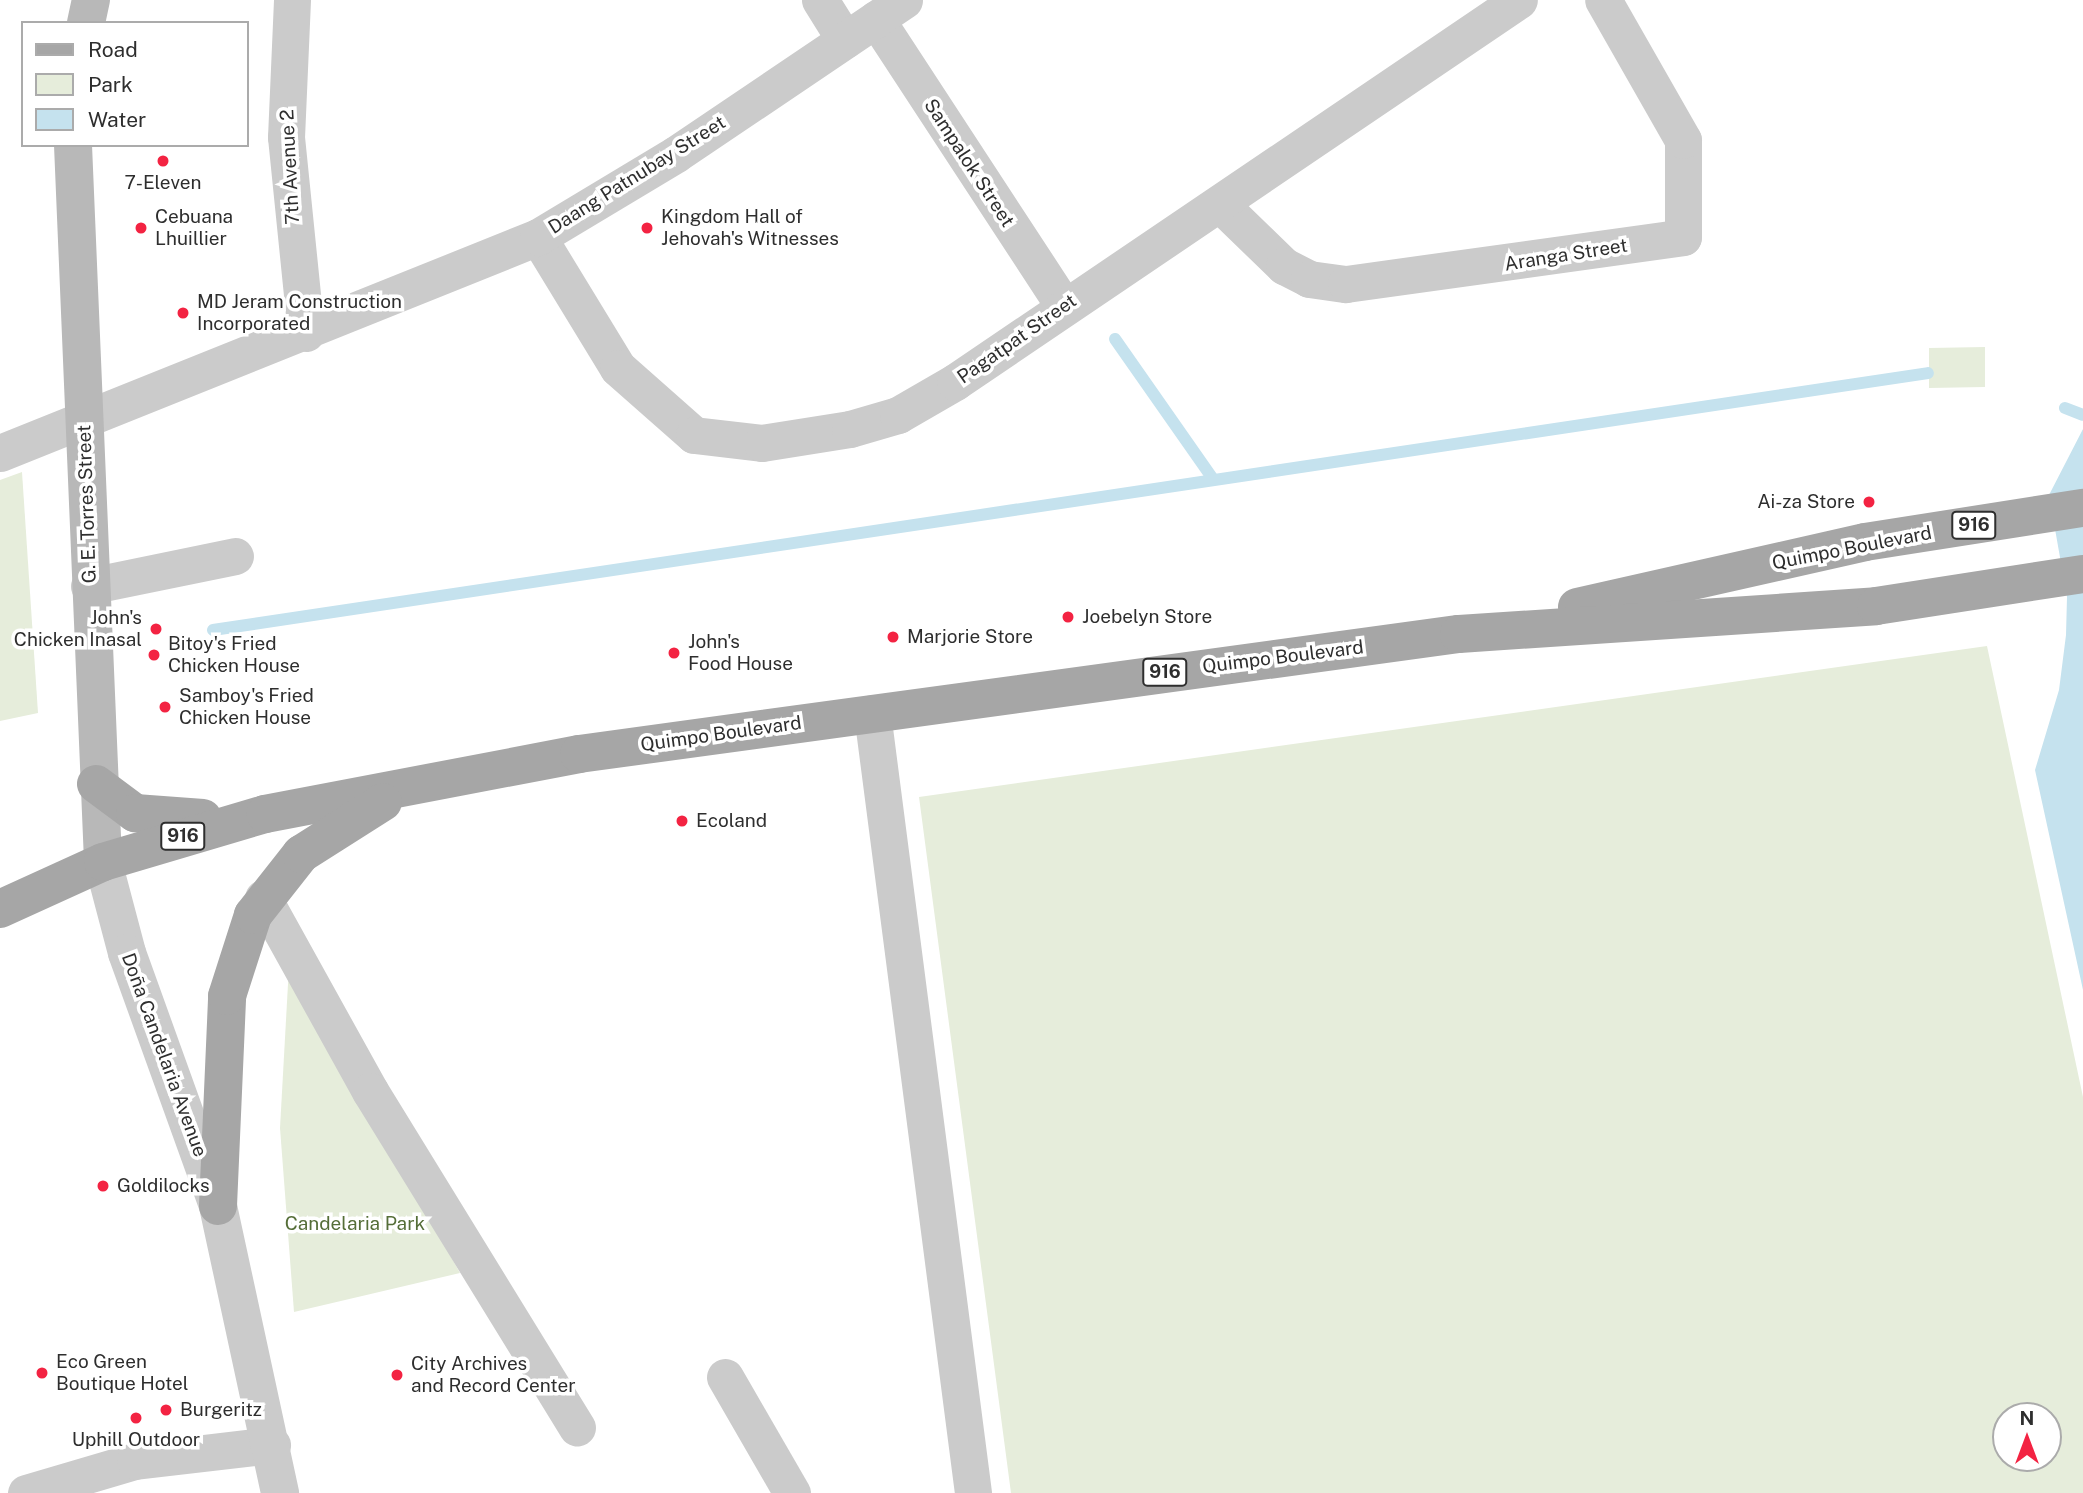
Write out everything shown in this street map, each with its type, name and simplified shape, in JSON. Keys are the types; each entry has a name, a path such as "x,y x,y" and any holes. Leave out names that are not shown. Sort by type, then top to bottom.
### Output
{"main road":[{"path":"86,21 91,0"},
{"name":"G. E. Torres Street","path":"73,147 96,784 103,862"},
{"name":"Quimpo Boulevard","path":"1459,634 1865,542 2083,508"},
{"name":"Quimpo Boulevard","path":"0,908 103,862 265,814 579,754 1459,634 1875,606 2083,574"},
{"path":"96,784 142,815 265,814"},
{"path":"218,1206 227,996 237,953 263,898 280,874 324,837 412,787"}],"street":[{"name":"7th Avenue 2","path":"292,0 286,137 306,333"},
{"path":"820,0 845,40"},
{"name":"Pagatpat Street","path":"538,237 618,368 666,417 694,435 721,442 804,439 898,415 1221,205 1481,11 1519,0"},
{"name":"Aranga Street","path":"1221,205 1284,266 1309,279 1346,284 1683,237 1683,140 1603,0"},
{"name":"Daang Patnubay Street","path":"0,453 84,417 306,333 538,237 890,10"},
{"name":"Sampalok Street","path":"890,10 1064,306"},
{"path":"89,586 235,556"},
{"path":"872,713 972,1493"},
{"name":"Doña Candelaria Avenue","path":"103,862 121,935 218,1206 272,1445 280,1493"},
{"path":"263,898 370,1091 577,1427"},
{"path":"725,1377 792,1493"},
{"path":"26,1493 135,1461 272,1445"}],"green space":[{"path":"1985,347 1985,387 1929,388 1929,348"},
{"path":"22,472 38,713 0,721 0,480"},
{"path":"1987,646 2083,1097 2083,1493 1011,1493 919,797"},
{"name":"Candelaria Park","path":"289,966 460,1273 294,1312 280,1128"}],"water":[{"path":"2083,429 2083,990 2035,770 2059,690 2066,635 2067,597 2049,495"}],"waterway":[{"path":"1115,339 1213,479"},
{"path":"213,630 1928,373"},
{"path":"2065,408 2083,415"}],"place":[{"name":"7-Eleven","path":"163,161"},
{"name":"Cebuana Lhuillier","path":"141,228"},
{"name":"Kingdom Hall of Jehovah's Witnesses","path":"647,228"},
{"name":"MD Jeram Construction Incorporated","path":"183,313"},
{"name":"Ai-za Store","path":"1869,502"},
{"name":"Joebelyn Store","path":"1068,617"},
{"name":"John's Chicken Inasal","path":"156,629"},
{"name":"Marjorie Store","path":"893,637"},
{"name":"John's Food House","path":"674,653"},
{"name":"Bitoy's Fried Chicken House","path":"154,655"},
{"name":"Samboy's Fried Chicken House","path":"165,707"},
{"name":"Ecoland","path":"682,821"},
{"name":"Goldilocks","path":"103,1186"},
{"name":"Eco Green Boutique Hotel","path":"42,1373"},
{"name":"City Archives and Record Center","path":"397,1375"},
{"name":"Burgeritz","path":"166,1410"},
{"name":"Uphill Outdoor","path":"136,1418"}]}
